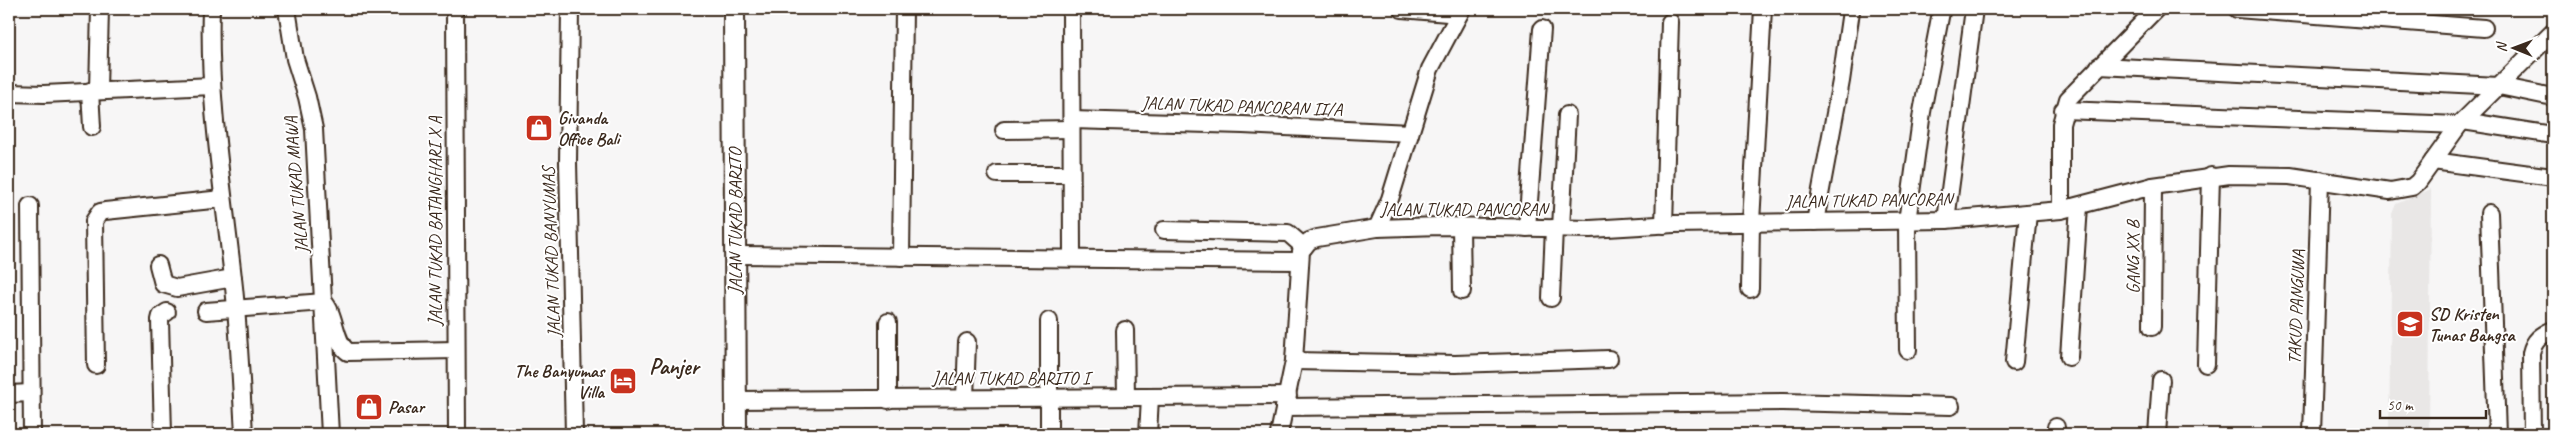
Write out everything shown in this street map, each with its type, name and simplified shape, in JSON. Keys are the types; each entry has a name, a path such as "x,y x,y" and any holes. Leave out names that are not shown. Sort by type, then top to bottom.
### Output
{"street":[{"path":"92,127 100,9"},
{"path":"212,9 212,86 222,199 234,278 244,434"},
{"name":"JALAN TUKAD MAWA","path":"287,9 295,59 307,97 314,129 330,434"},
{"name":"JALAN TUKAD BATANGHARI X A","path":"455,9 457,434"},
{"name":"JALAN TUKAD BANYUMAS","path":"570,9 568,162 574,434"},
{"name":"JALAN TUKAD BARITO","path":"734,9 736,434"},
{"path":"901,257 904,9"},
{"path":"1071,9 1072,257"},
{"path":"1377,228 1390,199 1430,69 1460,11 1402,9"},
{"path":"1750,289 1751,222 1764,9"},
{"path":"1946,220 1974,9"},
{"path":"2061,210 2061,124 2063,110 2078,86 2156,9"},
{"path":"2237,9 2484,28"},
{"path":"1815,222 1841,82 1851,11"},
{"path":"1908,350 1906,222 1922,112 1941,12"},
{"path":"1664,224 1670,22"},
{"path":"1527,228 1542,29"},
{"name":"JALAN TUKAD PANCORAN","path":"1301,254 1317,238 1377,228 1461,226 1558,228 1751,222 1906,222 2028,213 2061,210 2153,186 2211,176 2281,176 2320,180 2390,192 2402,190 2412,187 2418,182 2461,123 2552,34"},
{"path":"2099,66 2499,86 2553,97"},
{"path":"9,92 44,94 212,86"},
{"path":"2063,110 2461,123 2553,135"},
{"path":"1551,298 1567,115"},
{"name":"JALAN TUKAD PANCORAN II/A","path":"1004,130 1072,125 1243,124 1410,133"},
{"path":"2433,161 2553,177"},
{"path":"997,174 1071,174"},
{"path":"2206,364 2211,176"},
{"name":"TAKUD PANGUWA","path":"2312,434 2320,180"},
{"name":"GANG XX B","path":"2152,327 2153,186"},
{"path":"96,365 94,221 97,216 105,211 222,199"},
{"path":"30,206 32,434"},
{"path":"2068,357 2079,206"},
{"path":"2014,362 2028,213"},
{"path":"2489,213 2498,434"},
{"path":"1461,226 1462,292"},
{"path":"1164,230 1288,234 1301,254 1294,361 1278,434"},
{"path":"735,255 1072,257 1301,254"},
{"path":"158,265 160,280 163,284 177,288 234,278"},
{"path":"206,311 324,302 332,314 343,346 348,352 456,350"},
{"path":"163,434 160,320 161,316 167,312"},
{"path":"1049,321 1049,434"},
{"path":"888,322 888,400"},
{"path":"1125,330 1126,397"},
{"path":"2532,434 2531,377 2533,344 2542,335 2553,330"},
{"path":"965,398 967,342"},
{"path":"1294,361 1455,364 1609,359"},
{"path":"2157,434 2161,380"},
{"path":"9,394 31,393"},
{"path":"1148,434 1150,397"},
{"name":"JALAN TUKAD BARITO I","path":"736,400 1150,397 1286,402 1613,405 1783,402 1951,406"}],"shaded area":[{"name":"SD Kristen Tunas Bangsa","path":"2431,189 2429,434 2389,434 2392,214 2396,204"}],"place":[{"name":"Givanda Office Bali","path":"539,128"},
{"name":"SD Kristen Tunas Bangsa","path":"2410,324"},
{"name":"The Banyumas Villa","path":"623,381"},
{"name":"Pasar","path":"369,407"}],"district":[{"name":"Panjer","path":"674,366"}]}
